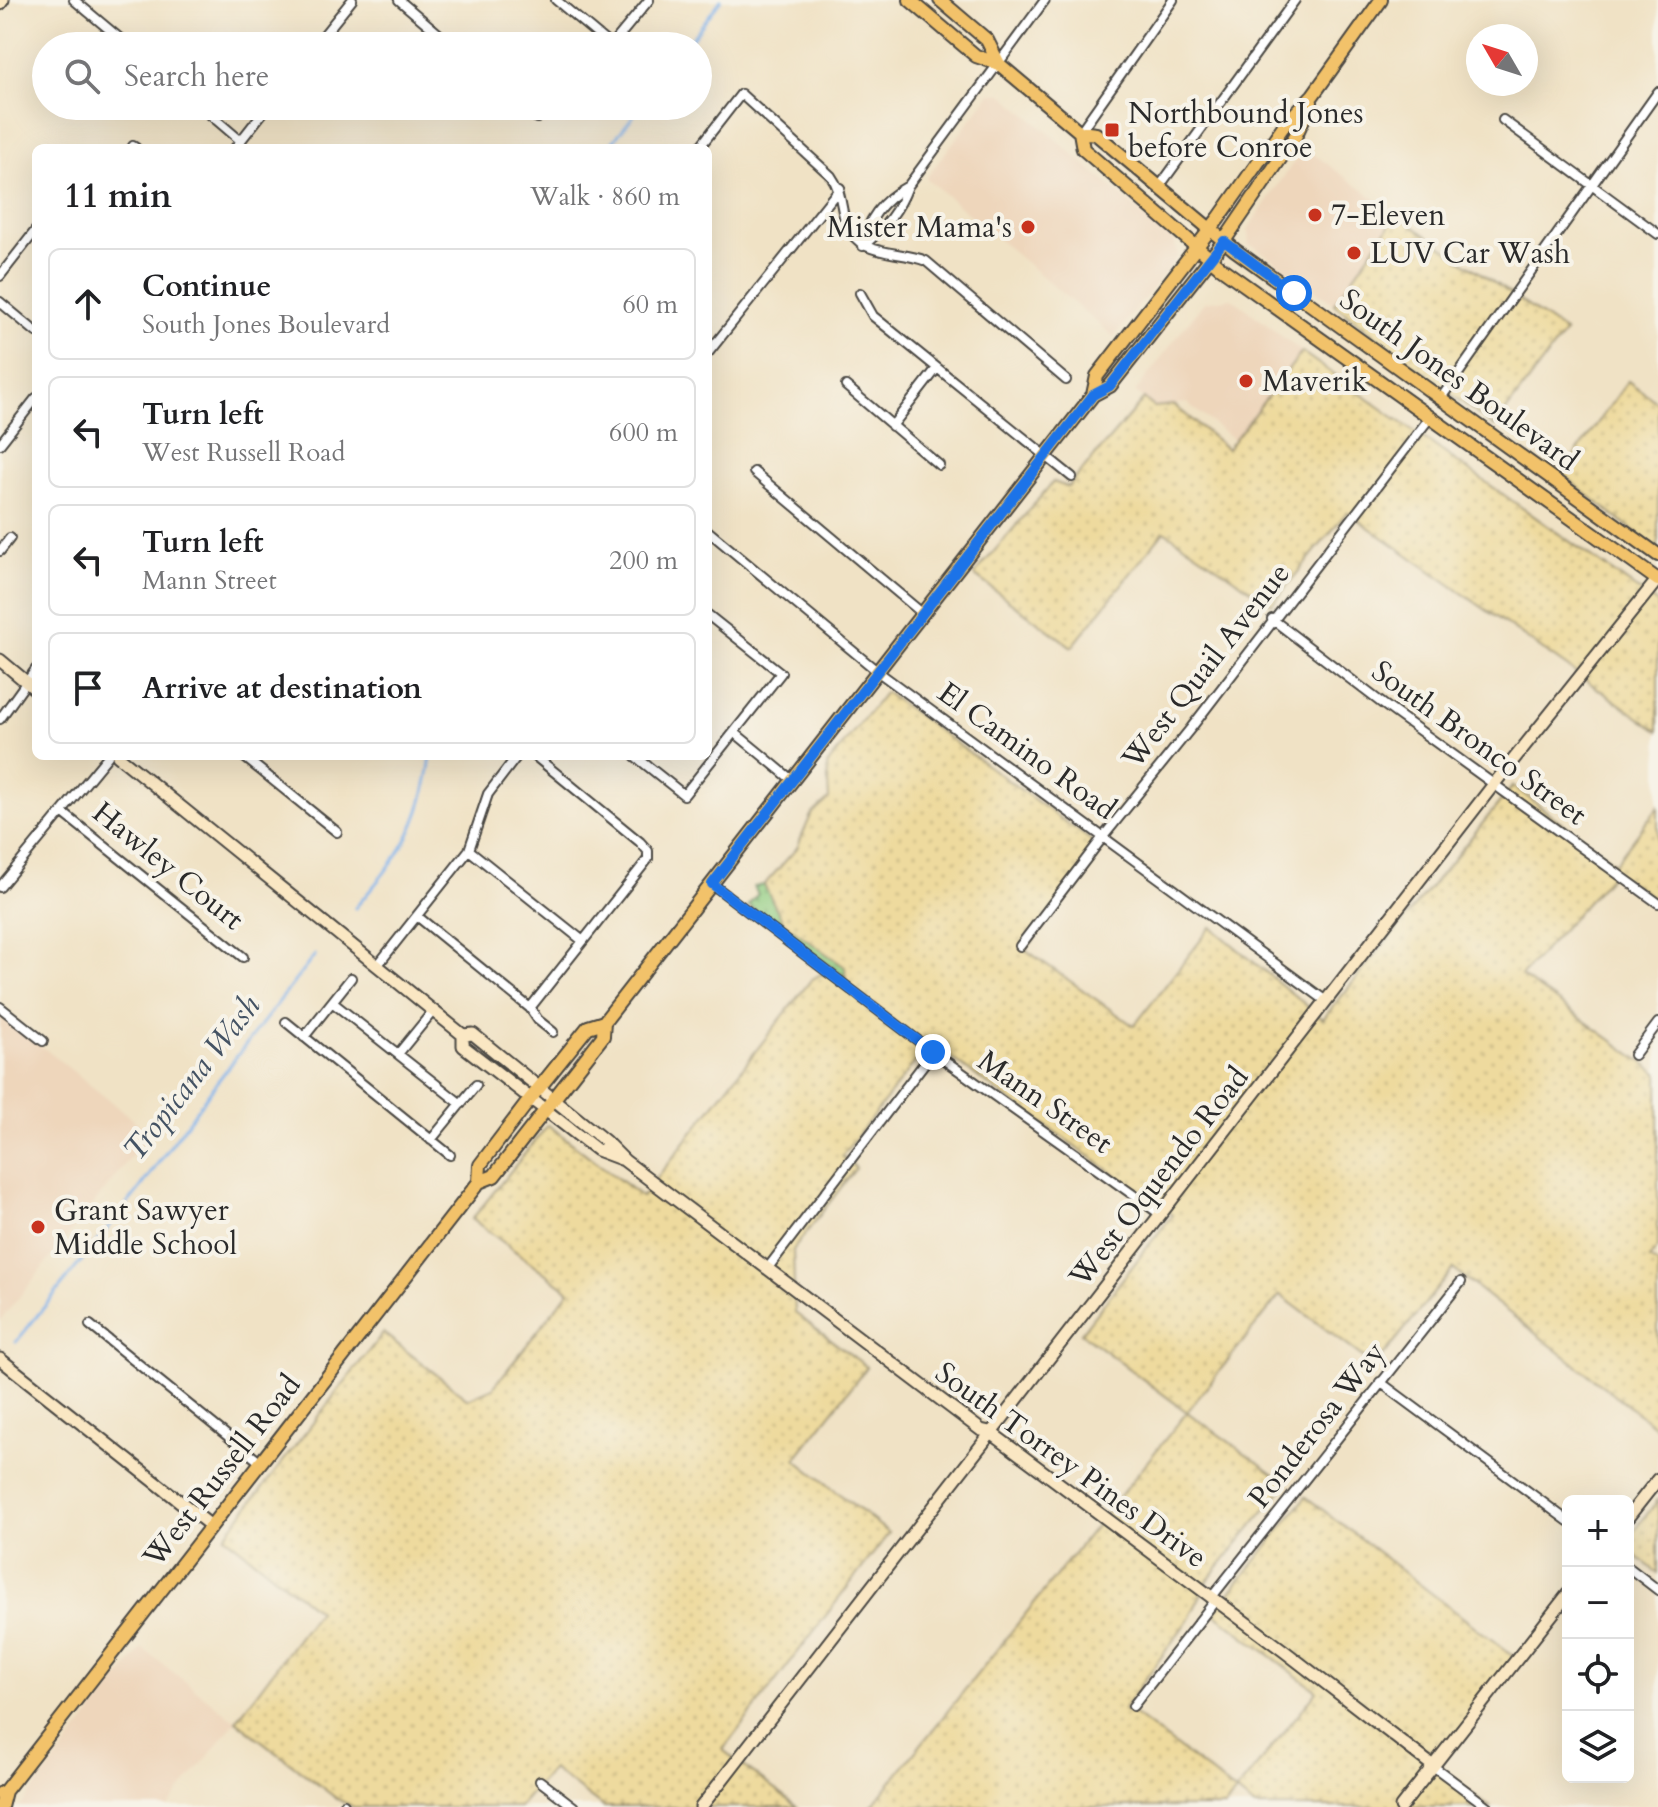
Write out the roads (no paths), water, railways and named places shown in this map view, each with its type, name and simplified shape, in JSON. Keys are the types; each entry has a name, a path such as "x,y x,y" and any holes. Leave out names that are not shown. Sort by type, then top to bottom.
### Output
{"main road":[{"name":"South Jones Boulevard","path":"910,0 976,56 999,64 1080,132 1096,134 1224,241 1658,555"},
{"name":"South Jones Boulevard","path":"940,0 987,40 999,64"},
{"name":"West Russell Road","path":"1093,395 1097,376 1196,248 1285,124 1313,95 1381,0"},
{"name":"West Russell Road","path":"1,1807 2,1792 479,1182 494,1176 550,1105 603,1036 604,1022 1044,456 1093,395 1110,386 1210,260 1295,137 1313,95"},
{"name":"South Jones Boulevard","path":"1080,132 1083,149 1210,260 1658,579"},
{"name":"West Russell Road","path":"479,1182 480,1165 535,1093 588,1027 604,1022"}],"street":[{"path":"74,0 112,32"},
{"path":"326,32 352,0"},
{"path":"399,0 437,32"},
{"path":"556,0 594,32"},
{"path":"623,32 649,0"},
{"path":"863,246 875,237 901,205 908,186 1045,0"},
{"path":"1080,132 1173,0"},
{"path":"1159,187 1295,0"},
{"path":"1441,398 1658,92"},
{"path":"702,144 741,94 831,176 840,188 849,230 863,246 884,254 913,256 926,261 1066,380"},
{"path":"214,120 238,144 257,120"},
{"path":"1503,120 1658,234"},
{"path":"863,246 866,227 891,195 908,186"},
{"path":"712,348 840,188"},
{"path":"0,276 32,235"},
{"path":"860,293 873,316 1072,477"},
{"path":"0,302 32,329"},
{"path":"892,426 937,368"},
{"path":"846,386 939,465"},
{"path":"0,444 32,403"},
{"name":"West Quail Avenue","path":"1020,946 1431,416"},
{"path":"754,472 922,613"},
{"name":"El Camino Road","path":"712,534 877,671 1326,1001"},
{"path":"0,551 10,538"},
{"name":"West Oquendo Road","path":"701,1807 1494,784 1658,579"},
{"path":"712,618 781,673 712,760"},
{"name":"South Bronco Street","path":"1272,619 1658,903"},
{"path":"0,660 32,686 0,719"},
{"path":"734,732 792,780"},
{"path":"0,887 105,760"},
{"name":"South Torrey Pines Drive","path":"123,760 463,1035 473,1034 597,1150 625,1161 1488,1807"},
{"path":"248,760 337,832"},
{"path":"377,966 469,850 488,794 514,760"},
{"path":"530,1008 648,859 648,851 540,760"},
{"path":"640,760 684,795 712,760"},
{"name":"Hawley Court","path":"62,812 243,957"},
{"path":"469,850 583,941"},
{"name":"Mann Street","path":"712,884 933,1052 1160,1214"},
{"path":"417,916 530,1008 538,1020 553,1032"},
{"path":"304,1037 351,978"},
{"path":"332,1002 461,1104"},
{"path":"0,1007 43,1041"},
{"path":"398,1054 433,1011"},
{"path":"286,1022 450,1155"},
{"path":"1634,1055 1658,1023"},
{"path":"767,1269 933,1052"},
{"path":"431,1140 476,1085"},
{"name":"Ponderosa Way","path":"1133,1706 1380,1382 1461,1282"},
{"path":"90,1325 261,1463"},
{"path":"0,1359 211,1526"},
{"path":"1380,1382 1562,1517"},
{"path":"1634,1509 1658,1479"},
{"path":"1634,1572 1658,1590"},
{"path":"1401,1807 1562,1602"},
{"path":"540,1781 574,1807"}],"waterway":[{"name":"Tropicana Wash","path":"697,32 721,0"},
{"name":"Tropicana Wash","path":"611,144 630,120"},
{"name":"Tropicana Wash","path":"355,908 407,839 422,802 430,760"},
{"name":"Tropicana Wash","path":"16,1342 141,1187 315,955"}],"place":[{"name":"Northbound Jones before Conroe","path":"1112,130"},
{"name":"7-Eleven","path":"1315,215"},
{"name":"Mister Mama's","path":"1028,227"},
{"name":"LUV Car Wash","path":"1354,253"},
{"name":"Maverik","path":"1246,381"},
{"name":"Grant Sawyer Middle School","path":"38,1227"}]}
